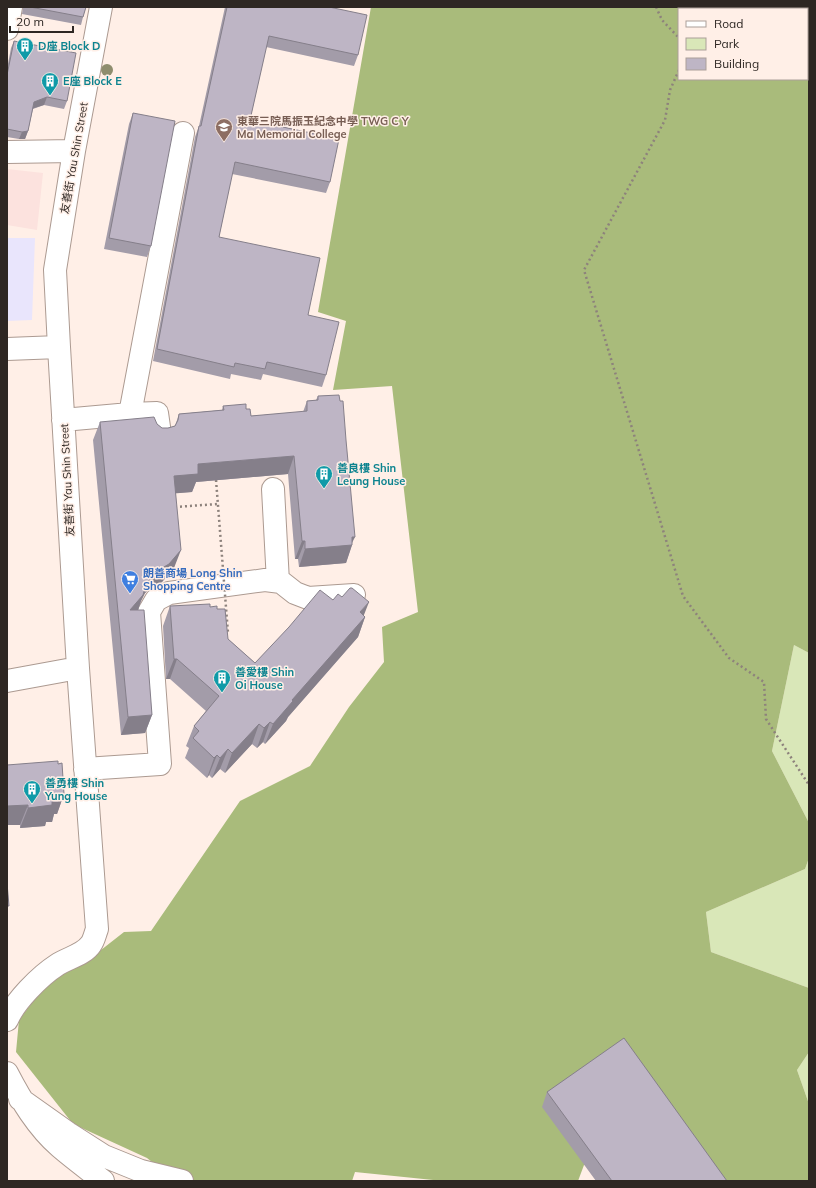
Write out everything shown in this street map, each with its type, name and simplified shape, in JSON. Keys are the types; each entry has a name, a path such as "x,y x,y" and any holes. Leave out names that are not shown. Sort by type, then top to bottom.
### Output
{"street":[{"path":"7,29 11,7"},
{"name":"友善街 Yau Shin Street","path":"8,1016 42,976 57,964 82,952 91,944 96,929 78,668 55,270 74,151 101,7"},
{"path":"130,414 183,133"},
{"path":"7,152 74,151"},
{"path":"7,349 59,347"},
{"path":"63,420 157,413 160,434"},
{"path":"272,488 278,582"},
{"path":"85,769 160,764 149,612 156,600 169,593 265,580 281,582 295,593 308,598 354,595"},
{"path":"7,681 78,668"},
{"path":"7,1073 20,1099 44,1130 60,1147 103,1181"},
{"path":"20,1099 104,1156 140,1171 182,1181"}],"path":[{"path":"656,7 662,20 678,37"},
{"path":"678,72 670,90 665,120 584,270 683,596 730,658 764,682 766,719 809,785"},
{"path":"216,480 228,633 223,634"},
{"path":"169,507 218,504"}],"shaded area":[{"path":"7,169 43,173 37,230 7,225"},
{"path":"7,238 35,238 32,320 7,321"}],"green space":[{"path":"371,7 809,7 809,653 794,645 772,751 809,823 809,858 805,869 706,912 711,952 809,988 809,1052 797,1070 809,1104 809,1181 711,1181 584,1165 578,1181 443,1181 355,1172 352,1181 176,1181 147,1158 73,1124 16,1052 19,1020 46,984 87,961 124,932 151,931 240,801 310,766 349,707 384,662 382,627 418,612 392,386 333,390 346,321 318,312"},
{"path":"794,645 809,653 809,823 772,751"},
{"path":"809,858 809,988 711,952 706,912 805,869"},
{"path":"809,1052 809,1104 797,1070"}],"building":[{"path":"30,7 86,7 83,17"},
{"path":"227,7 329,7 367,15 358,55 269,36 250,120 339,139 330,182 235,162 219,237 320,258 308,315 339,322 326,375 267,362 265,369 235,363 234,367 157,349 199,126 201,126"},
{"path":"14,41 76,53 67,101 47,97 34,102 28,131 22,132 7,129 7,75"},
{"path":"133,113 175,121 151,246 109,238"},
{"path":"339,395 340,401 343,401 355,537 352,537 352,545 305,549 305,541 302,541 294,456 198,464 198,474 174,476 181,550 169,564 152,575 143,595 130,610 144,610 152,715 128,717 100,422 154,417 157,424 162,428 168,428 175,426 179,414 224,410 223,406 246,404 246,409 250,409 251,416 307,411 307,401 318,400 318,396"},
{"path":"350,588 369,602 360,612 365,617 292,700 293,701 273,724 270,722 264,728 259,724 232,753 228,749 220,758 217,755 214,758 193,738 199,731 194,726 219,696 177,659 174,659 170,606 210,604 210,607 217,606 217,609 225,609 228,639 255,663 289,627 320,590 333,600 338,594 342,597"},
{"path":"58,761 58,764 62,763 64,794 58,794 59,802 52,802 52,805 28,808 28,805 7,806 7,765"},
{"path":"7,883 9,906 7,906"},
{"path":"624,1038 727,1181 612,1181 547,1092"}],"place":[{"name":"D座 Block D","path":"25,61"},
{"name":"E座 Block E","path":"50,96"},
{"name":"東華三院馬振玉紀念中學 TWG C Y Ma Memorial College","path":"224,142"},
{"name":"善良樓 Shin Leung House","path":"324,489"},
{"name":"朗善商場 Long Shin Shopping Centre","path":"130,594"},
{"name":"善愛樓 Shin Oi House","path":"222,693"},
{"name":"善勇樓 Shin Yung House","path":"32,804"}]}
